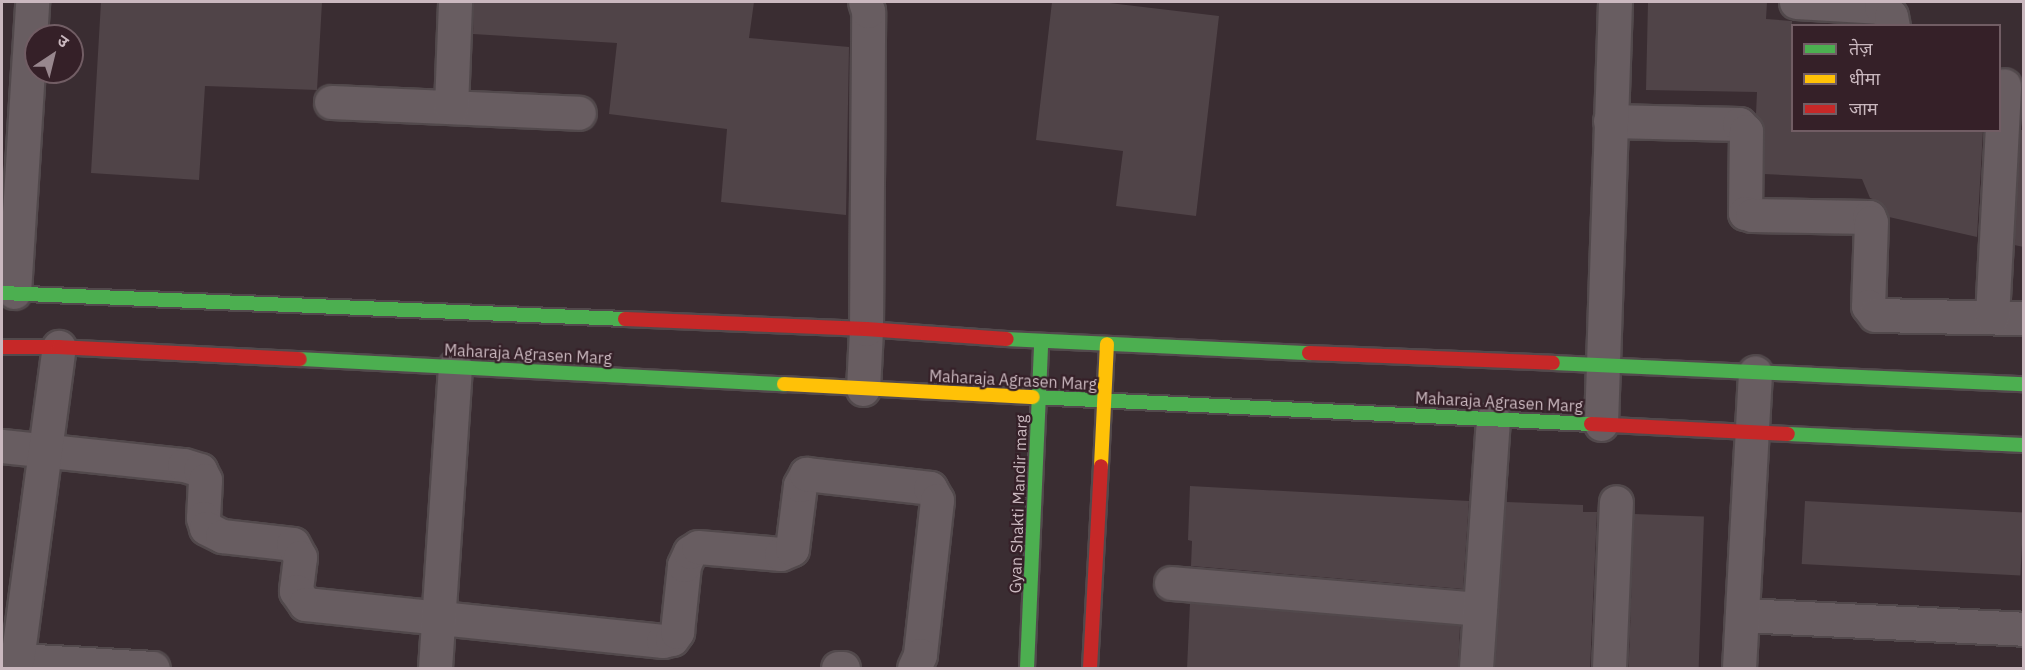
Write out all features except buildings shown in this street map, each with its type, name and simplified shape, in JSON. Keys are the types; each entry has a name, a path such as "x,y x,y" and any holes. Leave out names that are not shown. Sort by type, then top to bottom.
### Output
{"street":[{"path":"32,2 8,293 866,329 1041,341 2024,384"},
{"path":"451,107 455,2"},
{"path":"863,389 866,329 868,11 865,2"},
{"path":"1601,424 1615,2"},
{"path":"1796,2 1881,7 1891,16 1893,24"},
{"path":"1610,121 1742,125 1746,131 1743,209 1745,213 1752,215 1866,216 1870,219 1868,306 1871,313 1875,315 2008,317 2009,86"},
{"path":"331,102 579,113"},
{"name":"Gyan Shakti Mandir marg","path":"1027,669 1041,341"},
{"path":"1090,669 1107,344"},
{"name":"Maharaja Agrasen Marg","path":"2,347 59,347 1039,398 2024,445"},
{"path":"59,347 45,451 9,660 153,669"},
{"path":"435,669 455,367"},
{"path":"1739,669 1755,372"},
{"path":"1476,669 1493,418"},
{"path":"2,446 193,467 200,470 205,480 203,518 206,528 222,536 285,541 298,550 300,557 296,591 305,604 663,641 672,639 679,624 684,565 690,552 698,547 787,553 795,543 800,485 806,474 924,487 934,492 937,500 920,655 914,669"},
{"path":"1609,669 1616,502"},
{"path":"1171,583 1480,609"},
{"path":"1742,615 2024,629"}],"traffic: fast":[{"path":"2,293 625,319"},
{"path":"1007,339 1309,353"},
{"path":"1027,668 1041,341"},
{"path":"300,359 784,384"},
{"path":"1553,363 2024,384"},
{"path":"1033,397 1591,424"},
{"path":"1788,434 2024,445"}],"traffic: slow":[{"path":"1101,466 1107,344"},
{"path":"784,384 1033,397"}],"traffic: jam":[{"path":"625,319 866,329 1007,339"},
{"path":"2,347 59,347 300,359"},
{"path":"1309,353 1553,363"},
{"path":"1591,424 1788,434"},
{"path":"1090,668 1101,466"}]}
